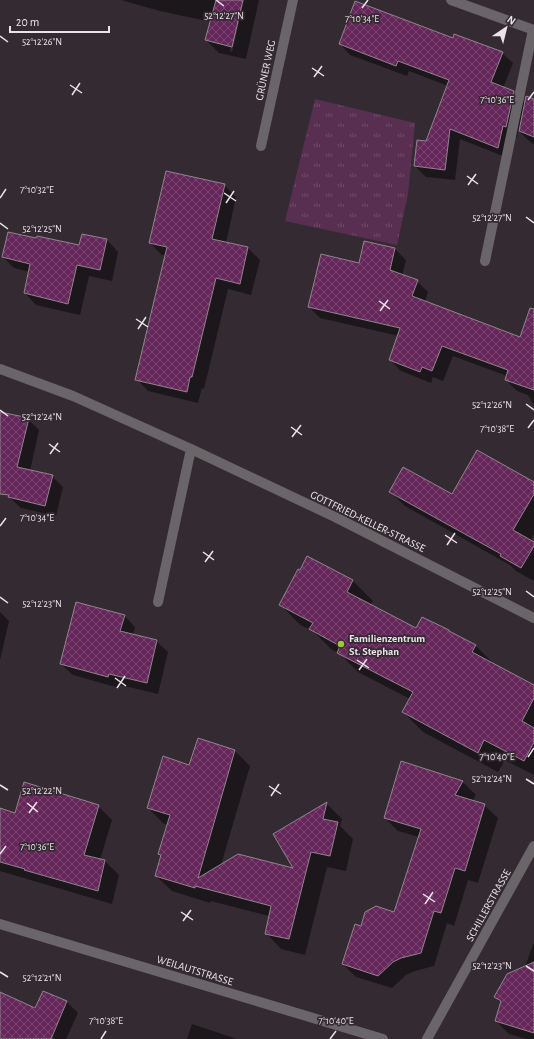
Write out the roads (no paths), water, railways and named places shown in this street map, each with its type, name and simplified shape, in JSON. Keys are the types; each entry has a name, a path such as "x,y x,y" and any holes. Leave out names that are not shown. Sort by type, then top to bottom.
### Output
{"street":[{"name":"GRÜNER WEG","path":"261,146 293,0"},
{"path":"452,0 534,30 485,261"},
{"name":"GOTTFRIED-KELLER-STRASSE","path":"0,369 73,396 191,449 335,517 534,618"},
{"path":"158,602 191,449"},
{"name":"SCHILLERSTRASSE","path":"427,1039 534,846"},
{"name":"WEILAUTSTRASSE","path":"0,924 383,1039"}],"place":[{"name":"Familienzentrum St. Stephan","path":"341,644"}]}
